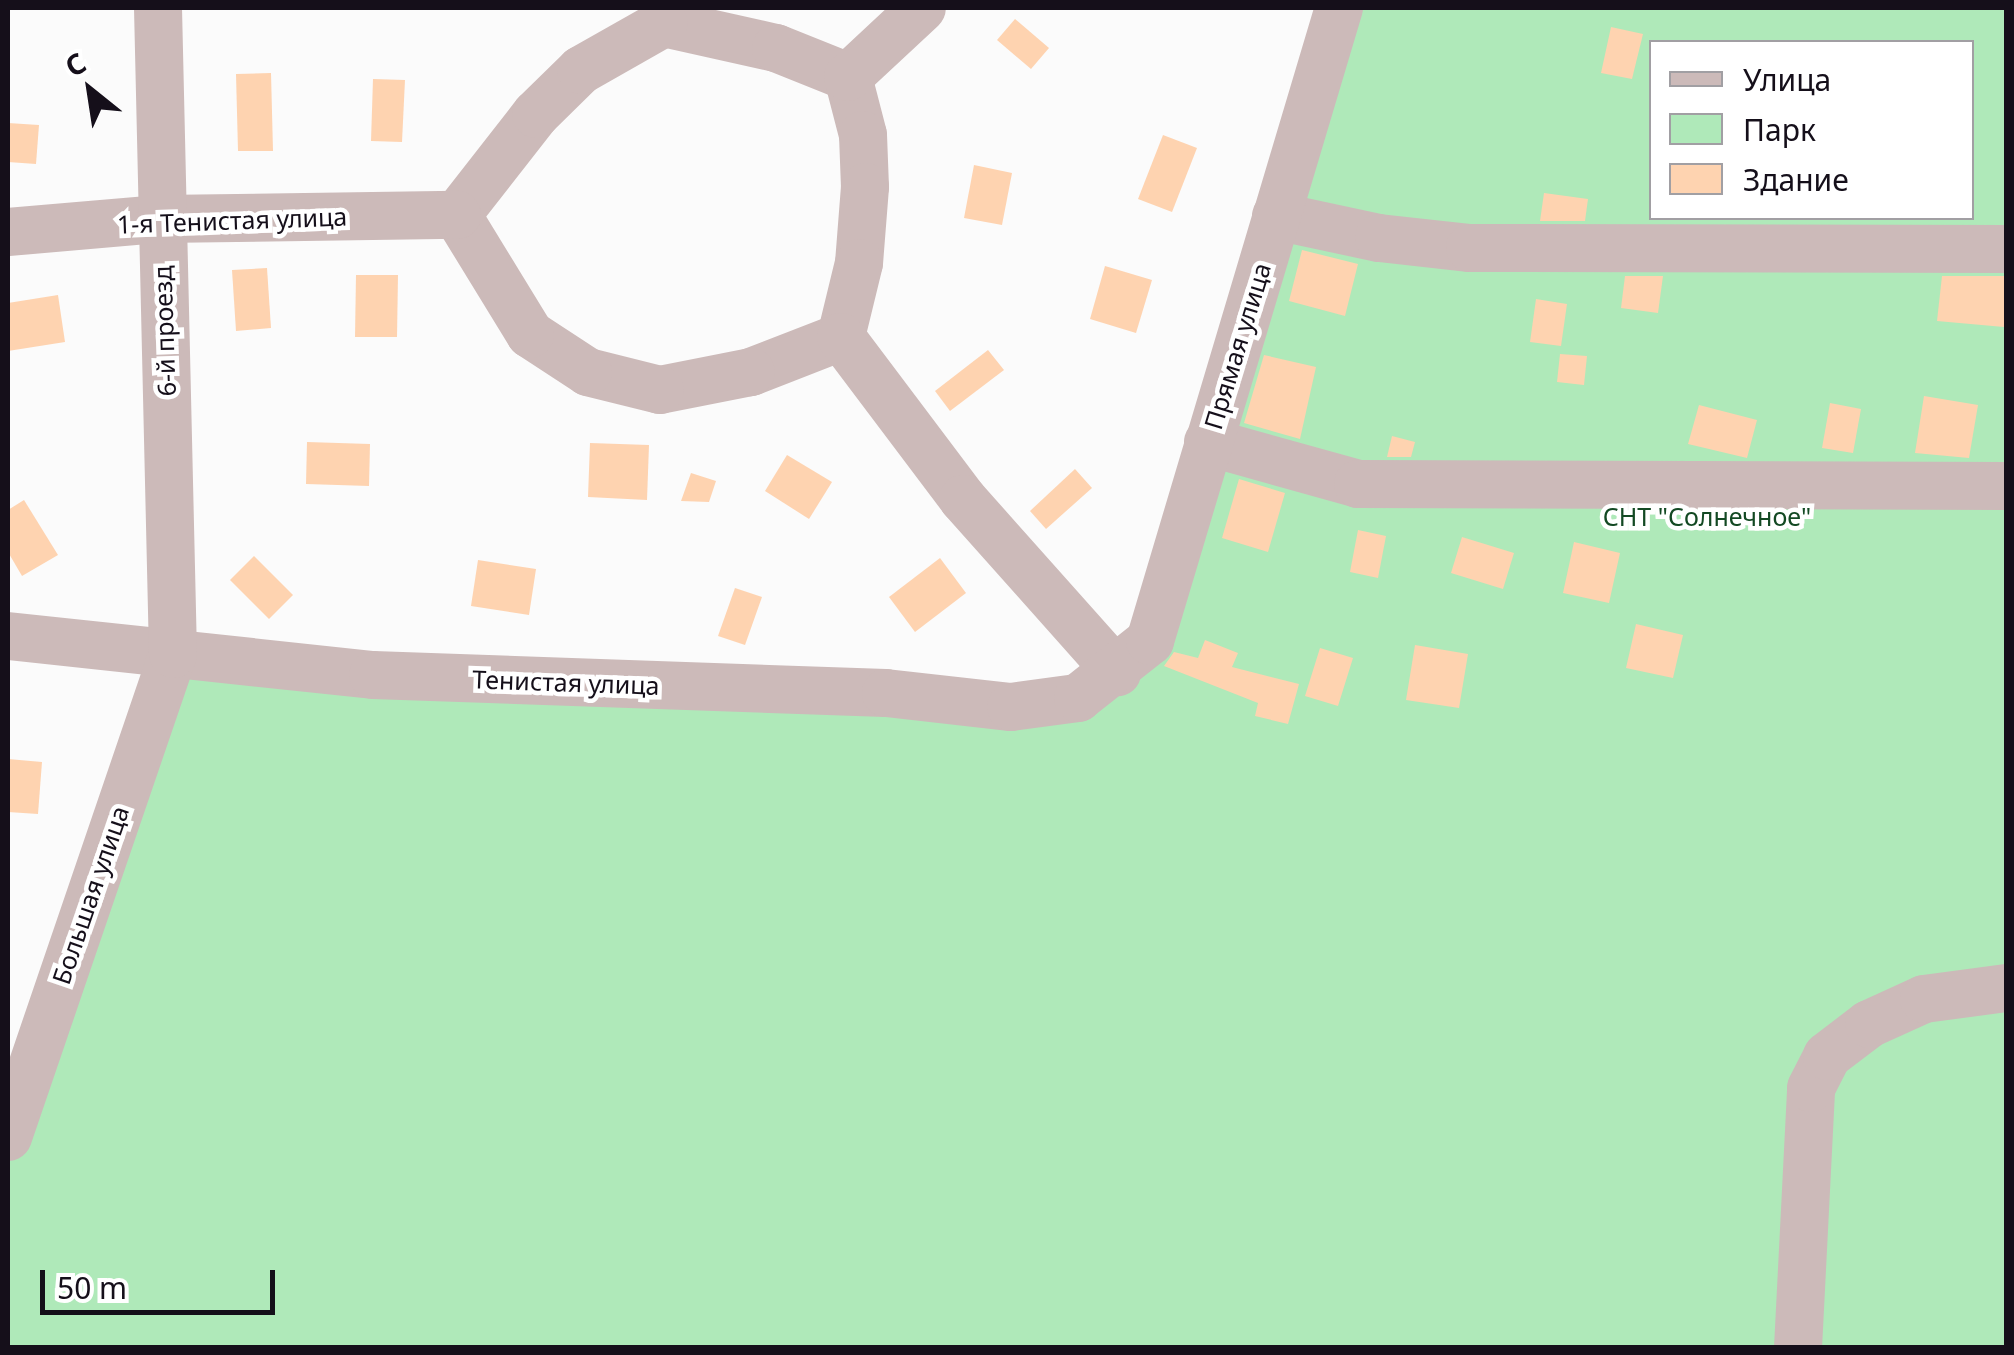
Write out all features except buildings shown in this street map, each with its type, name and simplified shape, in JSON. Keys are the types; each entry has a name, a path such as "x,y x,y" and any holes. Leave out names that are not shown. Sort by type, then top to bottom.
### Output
{"street":[{"name":"6-й проезд","path":"158,8 173,654"},
{"path":"848,77 922,8"},
{"name":"Прямая улица","path":"1117,672 1150,641 1339,8"},
{"path":"841,337 752,372 660,390 588,372 530,334 458,215 536,114 581,70 663,16 776,48 848,77"},
{"path":"841,337 859,264 866,186 863,136 848,77"},
{"name":"1-я Тенистая улица","path":"8,232 160,219 458,215"},
{"path":"1276,216 1470,248 2006,249"},
{"path":"841,337 963,499 1117,672"},
{"path":"1208,442 1358,484 2006,486"},
{"name":"Тенистая улица","path":"8,636 373,675 886,692 1011,706 1078,698 1117,672"},
{"name":"Большая улица","path":"8,1137 173,654"},
{"path":"1798,1348 1811,1088 1827,1056 1869,1024 1924,1000 2006,988"}],"green space":[{"name":"СНТ \"Солнечное\"","path":"1338,8 2006,8 2006,1347 8,1348 8,1119 165,679 200,657 1110,701"}]}
